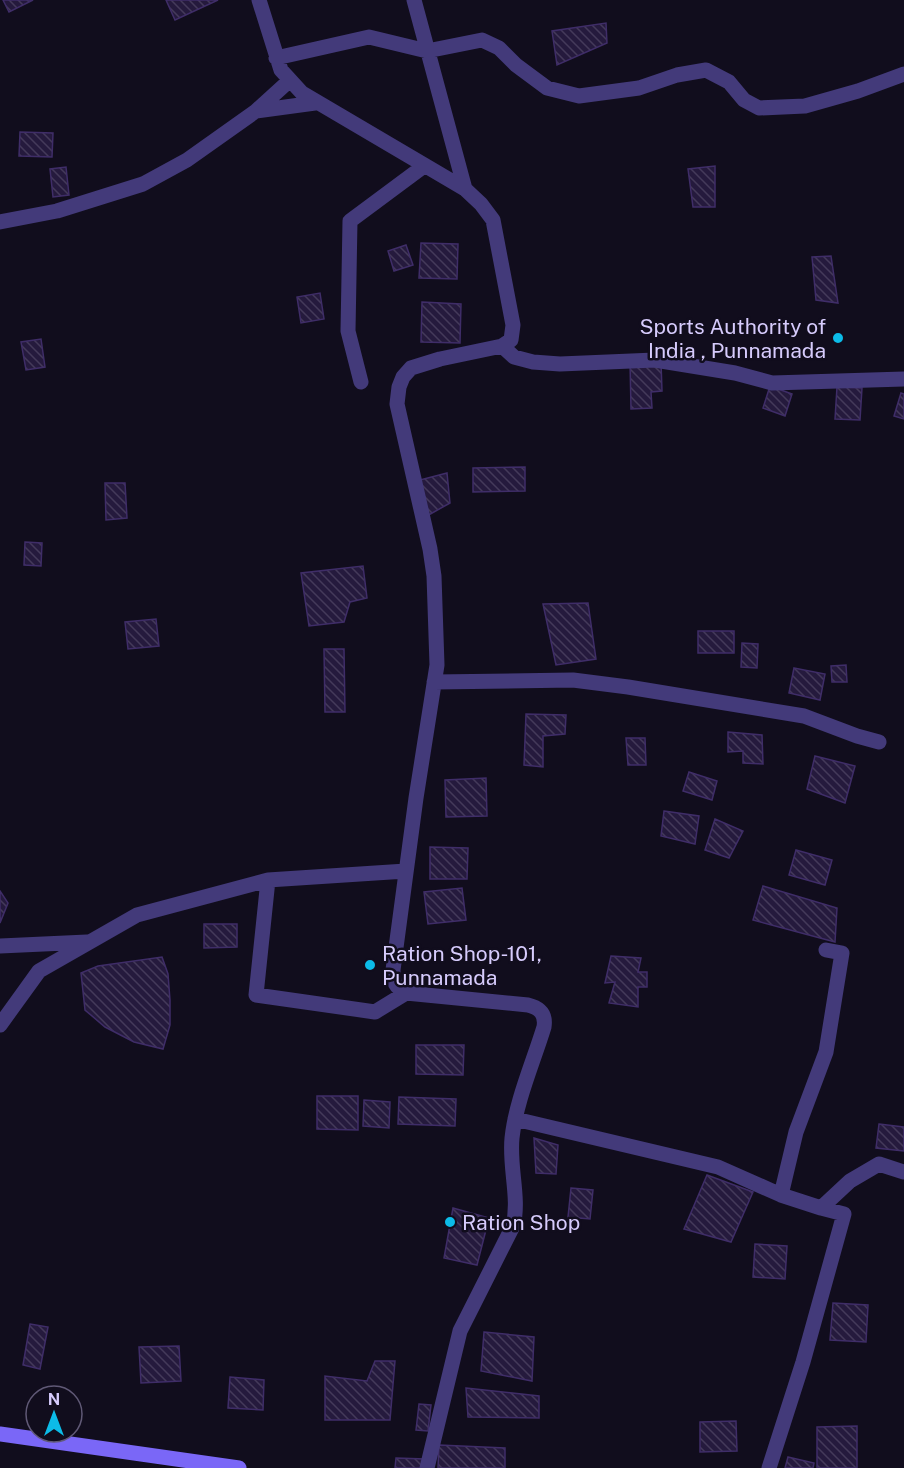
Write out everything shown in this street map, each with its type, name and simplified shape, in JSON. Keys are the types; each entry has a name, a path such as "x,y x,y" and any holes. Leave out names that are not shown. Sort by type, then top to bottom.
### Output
{"main road":[{"path":"0,1434 239,1468"}],"street":[{"path":"259,0 276,58 289,81 315,103 357,125 465,189 487,212 493,220 497,235 513,325 511,340 502,346 440,359 411,368 403,377 396,404 430,549 434,576 437,665 416,798 393,980 397,988 406,993 528,1005 543,1013 544,1027 515,1119 511,1157 516,1214 513,1226 460,1331 427,1468"},
{"path":"414,0 465,189"},
{"path":"276,58 369,37 427,51 482,40 499,48 516,65 547,88 579,96 609,94 639,88 677,75 706,70 729,82 744,100 759,108 805,106 858,91 904,74"},
{"path":"0,222 57,211 143,184 187,160 256,111 289,81"},
{"path":"256,111 315,103"},
{"path":"361,382 348,331 350,221 424,166"},
{"path":"502,346 514,357 533,362 560,364 655,360 735,373 772,382 904,379"},
{"path":"434,682 573,680 628,687 804,716 856,736 879,742"},
{"path":"0,1025 39,971 137,915 268,880 406,871"},
{"path":"268,880 256,995 375,1012 406,993"},
{"path":"0,946 91,942"},
{"path":"781,1195 796,1132 826,1052 833,1016 843,953 826,950"},
{"path":"515,1119 718,1167 781,1195 844,1214 803,1362 769,1468"},
{"path":"821,1208 850,1181 879,1164 904,1172"}],"building":[{"path":"3,0 33,0 9,12"},
{"path":"166,0 218,0 175,20"},
{"path":"606,23 607,43 557,65 552,31"},
{"path":"20,132 53,133 52,157 19,156"},
{"path":"715,166 715,207 693,207 688,169"},
{"path":"66,167 69,195 53,197 50,169"},
{"path":"421,243 458,244 457,279 419,278"},
{"path":"406,245 413,265 394,271 388,251"},
{"path":"831,256 838,303 816,300 812,257"},
{"path":"320,293 324,319 301,323 297,297"},
{"path":"422,302 461,304 460,343 421,342"},
{"path":"41,339 45,367 26,370 21,342"},
{"path":"630,362 661,362 662,391 651,392 652,408 631,409"},
{"path":"770,386 792,394 785,416 763,408"},
{"path":"837,387 862,388 860,420 835,419"},
{"path":"901,393 904,394 904,419 894,416"},
{"path":"525,467 525,491 473,492 473,468"},
{"path":"447,473 450,503 425,517 416,481"},
{"path":"105,483 125,483 127,518 106,520"},
{"path":"25,542 42,543 41,566 24,565"},
{"path":"363,566 367,598 350,602 344,622 309,626 301,573"},
{"path":"588,603 596,659 556,665 543,604"},
{"path":"156,619 159,646 128,649 125,622"},
{"path":"698,631 734,631 734,653 698,653"},
{"path":"742,643 758,644 757,668 741,667"},
{"path":"324,649 344,649 345,712 325,712"},
{"path":"846,665 847,682 832,682 831,666"},
{"path":"794,668 825,674 820,700 789,693"},
{"path":"526,714 566,715 565,734 543,736 543,767 524,765"},
{"path":"728,732 762,735 763,764 743,763 743,751 728,752"},
{"path":"626,738 645,738 646,765 628,765"},
{"path":"815,756 855,766 845,803 807,789"},
{"path":"689,772 717,781 712,800 683,791"},
{"path":"486,778 487,816 446,817 445,780"},
{"path":"664,811 699,816 695,844 661,836"},
{"path":"715,819 743,831 729,858 705,850"},
{"path":"430,847 468,848 467,879 430,879"},
{"path":"796,850 832,860 825,885 789,875"},
{"path":"763,886 837,908 835,942 753,920"},
{"path":"462,888 466,920 428,924 424,892"},
{"path":"0,891 8,903 0,923"},
{"path":"204,924 237,924 237,947 204,948"},
{"path":"611,956 641,958 638,972 647,972 647,987 638,987 638,1007 609,1003 615,982 605,983"},
{"path":"162,957 168,974 170,1000 170,1025 163,1049 134,1042 105,1027 85,1010 81,973 98,966"},
{"path":"416,1045 464,1045 463,1075 416,1074"},
{"path":"317,1096 358,1096 358,1130 317,1129"},
{"path":"399,1097 456,1099 455,1126 398,1124"},
{"path":"364,1100 390,1102 389,1128 363,1126"},
{"path":"879,1124 904,1127 904,1151 876,1148"},
{"path":"534,1138 558,1145 556,1174 536,1173"},
{"path":"707,1175 753,1192 731,1242 684,1229"},
{"path":"571,1188 593,1190 590,1219 568,1217"},
{"path":"453,1208 489,1218 477,1265 444,1258"},
{"path":"755,1244 787,1246 785,1279 753,1277"},
{"path":"833,1303 868,1305 866,1342 830,1340"},
{"path":"30,1324 48,1327 40,1369 23,1365"},
{"path":"484,1332 534,1337 532,1381 481,1371"},
{"path":"179,1346 181,1381 141,1383 139,1347"},
{"path":"375,1361 395,1361 390,1420 325,1420 325,1376 367,1381"},
{"path":"230,1377 264,1380 263,1410 228,1408"},
{"path":"466,1388 539,1396 539,1418 468,1417"},
{"path":"419,1404 431,1405 428,1431 416,1430"},
{"path":"736,1421 737,1451 700,1452 700,1422"},
{"path":"857,1426 857,1468 817,1468 817,1427"},
{"path":"439,1445 505,1448 505,1468 438,1468"},
{"path":"788,1457 814,1463 813,1468 785,1468"},
{"path":"396,1458 425,1459 424,1468 395,1468"}],"place":[{"name":"Sports Authority of India , Punnamada","path":"838,338"},
{"name":"Ration Shop-101, Punnamada","path":"370,965"},
{"name":"Ration Shop","path":"450,1222"}]}
